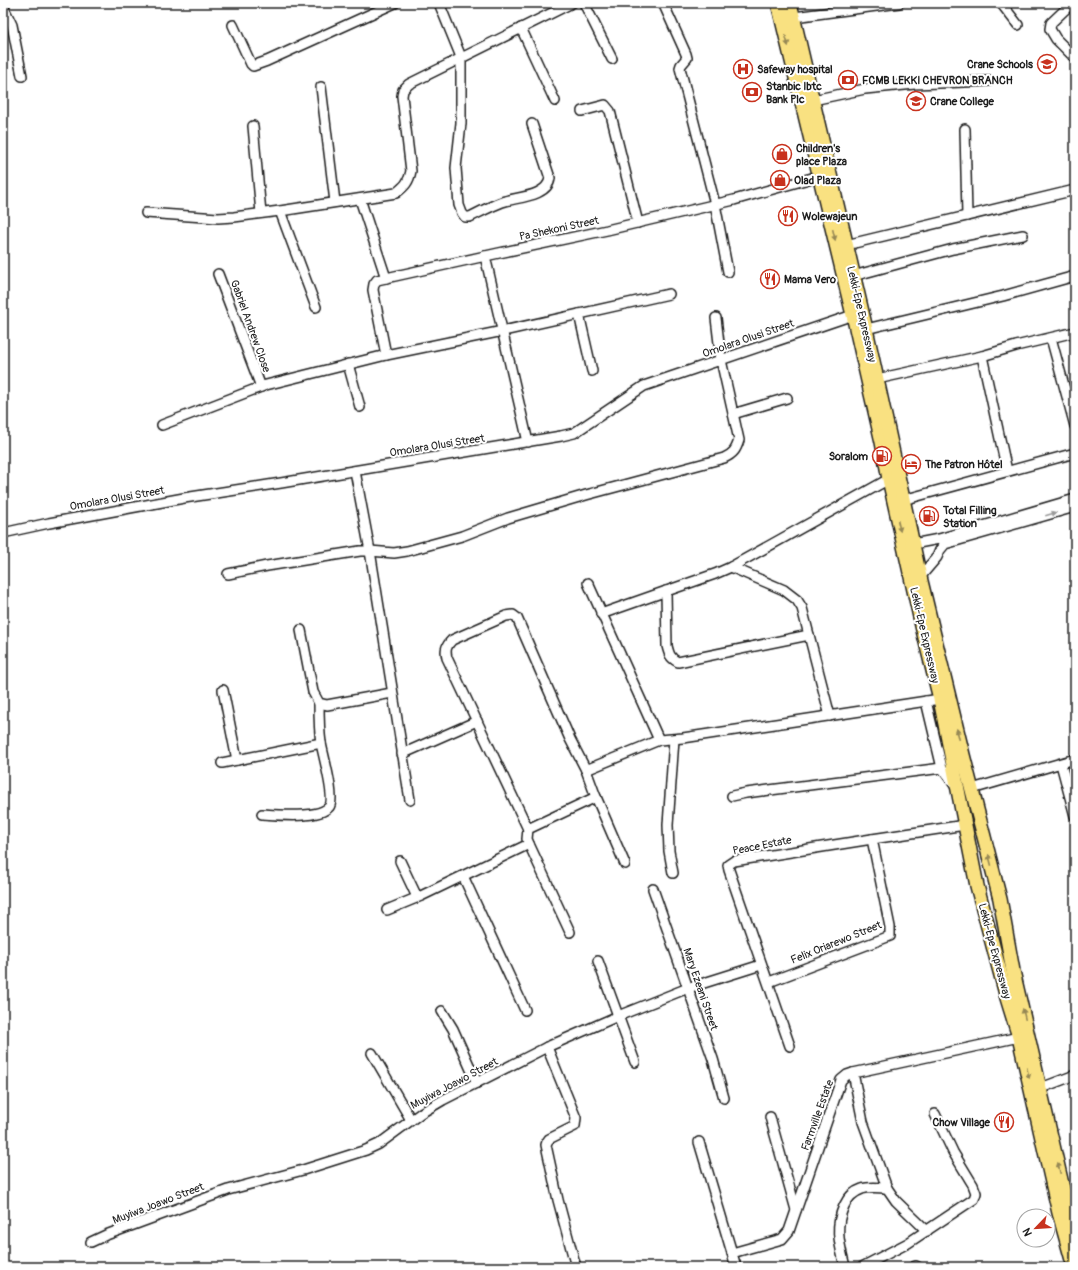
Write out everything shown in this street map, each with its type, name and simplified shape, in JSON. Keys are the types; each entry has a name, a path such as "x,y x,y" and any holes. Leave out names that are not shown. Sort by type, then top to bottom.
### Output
{"highway":[{"name":"Lekki-Epe Expressway","path":"778,3 853,315 922,626 940,699 966,790 997,886 1013,971 1073,1218 1075,1233"},
{"name":"Lekki-Epe Expressway","path":"790,3 866,329 920,577 961,747 966,790 965,825 980,897 1019,1037 1059,1213 1074,1267"},
{"path":"980,897 997,886"},
{"path":"980,897 1000,899"}],"street":[{"path":"233,25 253,66 395,3"},
{"path":"439,3 461,57 461,123 456,168 459,205 465,217 470,217 502,202 537,193 546,187 550,178 532,124"},
{"path":"146,213 218,218 280,211 396,193 405,187 409,180 411,171 402,101 403,90 409,84 461,57 572,3"},
{"path":"584,3 612,59"},
{"path":"663,3 687,58 680,68 715,204 728,272"},
{"path":"794,17 899,3"},
{"path":"1001,3 1018,25"},
{"path":"1072,3 1051,23 1050,29 1056,39 1075,58"},
{"path":"3,6 12,25 22,76"},
{"path":"521,28 555,101"},
{"path":"813,100 865,89 915,84 989,81"},
{"path":"321,87 335,202"},
{"path":"582,111 605,106 610,111 638,223"},
{"path":"253,126 261,213"},
{"path":"965,129 968,216"},
{"name":"Pa Shekoni Street","path":"386,355 373,290 374,284 377,280 638,223 819,176"},
{"path":"846,245 1075,190"},
{"path":"360,199 386,278"},
{"path":"280,211 316,307"},
{"path":"853,276 953,249 1023,235"},
{"path":"485,256 528,442"},
{"name":"Gabriel Andrew Close","path":"218,274 261,386"},
{"path":"866,329 1003,296 1075,276"},
{"path":"162,425 261,386 386,355 669,294"},
{"path":"580,314 592,371"},
{"name":"Omolara Olusi Street","path":"3,533 49,522 184,498 355,471 574,433 644,386 655,381 853,315"},
{"path":"228,574 360,551 394,554 407,551 462,536 508,518 586,495 724,458 732,454 736,449 739,440 721,360 716,318"},
{"path":"877,379 982,356 1075,332"},
{"path":"1051,338 1075,426"},
{"path":"982,356 1007,471"},
{"path":"348,364 360,407"},
{"path":"733,414 787,398"},
{"path":"903,500 1075,452"},
{"path":"355,471 370,551 410,800"},
{"path":"602,614 715,574 889,479"},
{"path":"920,577 937,557 945,544 986,528 1075,499"},
{"path":"913,544 1075,507"},
{"path":"731,566 784,590 797,600 802,608 830,716"},
{"path":"588,583 659,740"},
{"path":"666,591 667,646 672,659 678,662 809,635"},
{"path":"570,932 529,844 527,839 528,829 448,658 446,651 448,644 452,640 506,616 513,615 517,618 570,739 586,770 625,864"},
{"path":"262,814 312,814 328,808 331,803 331,792 321,743 319,703 313,692 301,630"},
{"path":"223,690 237,760"},
{"path":"319,703 327,705 392,693"},
{"path":"586,770 659,740 940,699"},
{"path":"926,701 942,768 966,790 1075,759"},
{"path":"402,754 477,721"},
{"path":"673,873 669,851 668,825 674,739"},
{"path":"222,763 321,743"},
{"path":"1061,764 1075,816"},
{"path":"732,796 942,768"},
{"path":"528,829 596,797"},
{"name":"Peace Estate","path":"790,1046 729,870 728,866 730,863 734,861 965,825"},
{"name":"Felix Oriarewo Street","path":"769,982 890,936 890,927 872,839"},
{"path":"387,910 463,876 529,844"},
{"path":"400,861 417,897"},
{"path":"463,876 525,1010"},
{"name":"Mary Ezeani Street","path":"653,889 713,1059 724,1098"},
{"path":"598,961 635,1062"},
{"name":"Muyiwa Joawo Street","path":"91,1242 106,1235 228,1190 303,1170 366,1150 379,1144 411,1120 443,1100 547,1047 688,988 762,965"},
{"path":"442,1011 453,1029 477,1083"},
{"name":"Farmville Estate","path":"734,1253 782,1239 789,1231 841,1080 847,1075 1019,1037"},
{"path":"547,1047 576,1118 575,1126 572,1129 549,1139 546,1145 558,1200 576,1267"},
{"path":"372,1053 411,1120"},
{"path":"853,1073 863,1122 887,1188 896,1201 927,1231"},
{"path":"1041,1088 1075,1075"},
{"path":"862,1267 908,1243 974,1199 976,1193 973,1185 953,1152 935,1114"},
{"path":"770,1118 796,1210"},
{"path":"699,1142 734,1253 736,1267"},
{"path":"845,1267 838,1238 838,1228 840,1216 845,1203 851,1195 863,1188 887,1188"},
{"path":"913,1267 918,1267"}],"place":[{"name":"Crane Schools","path":"1047,64"},
{"name":"Safeway hospital","path":"743,69"},
{"name":"FCMB LEKKI CHEVRON BRANCH","path":"848,80"},
{"name":"Stanbic Ibtc Bank Plc","path":"752,92"},
{"name":"Crane College","path":"916,101"},
{"name":"Children's place Plaza","path":"782,154"},
{"name":"Olad Plaza","path":"780,180"},
{"name":"Wolewajeun","path":"788,216"},
{"name":"Mama Vero","path":"770,279"},
{"name":"Soralom","path":"882,456"},
{"name":"The Patron Hôtel","path":"911,464"},
{"name":"Total Filling Station","path":"929,516"},
{"name":"Chow Village","path":"1004,1122"}]}
